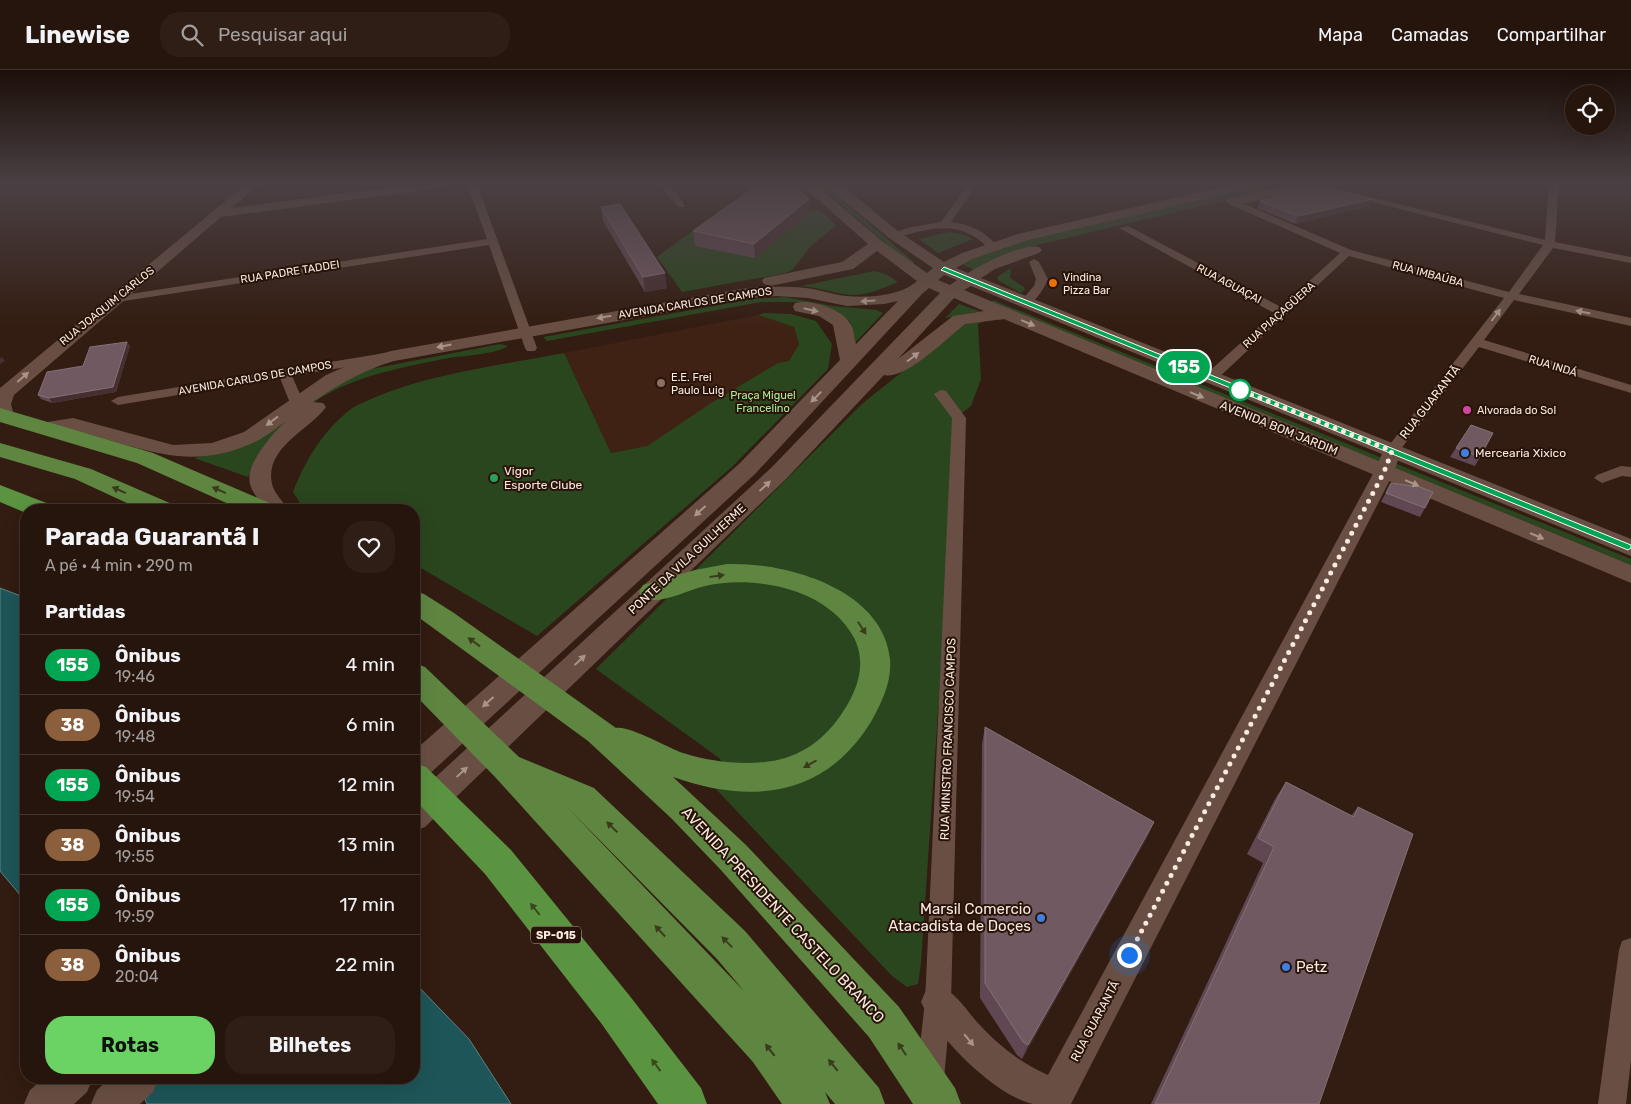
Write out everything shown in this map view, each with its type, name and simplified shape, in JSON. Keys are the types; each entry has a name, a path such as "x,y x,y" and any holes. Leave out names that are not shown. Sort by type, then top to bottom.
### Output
{"highway":[{"path":"3,415 48,427 145,458 249,504"},
{"path":"0,450 83,474 150,504"},
{"path":"0,493 26,504"},
{"path":"599,732 677,765 723,776 773,776 801,769 820,758 840,740 864,706 873,682 875,658 864,629 846,609 826,593 801,583 763,574 737,573 698,578 653,592"},
{"name":"AVENIDA PRESIDENTE CASTELO BRANCO","path":"420,605 444,620 599,732 683,807 733,857 884,1022 934,1097"},
{"path":"420,681 507,767 768,1047 808,1104"},
{"path":"507,767 582,798 731,945 835,1068 862,1104"},
{"name":"SP-015","path":"420,783 498,862 615,1009 685,1104"}],"main road":[{"name":"AVENIDA BOM JARDIM","path":"863,232 922,286 950,292 1388,461 1631,548"},
{"name":"AVENIDA BOM JARDIM","path":"891,232 944,269 967,280 1210,378 1631,575"},
{"name":"AVENIDA CARLOS DE CAMPOS","path":"274,504 262,486 265,461 281,438 328,398 351,386 378,376 697,301 776,291 847,301 873,301 922,286 944,269 967,256 992,246 1043,232"},
{"path":"950,292 990,266 1016,256 1108,232"},
{"path":"697,301 717,292 847,266 855,262 876,244"},
{"name":"PONTE DA VILA GUILHERME","path":"420,764 747,469 922,286"},
{"name":"PONTE DA VILA GUILHERME","path":"420,811 779,473 870,379 950,292"},
{"name":"AVENIDA CARLOS DE CAMPOS","path":"48,427 73,424 173,451 207,450 231,445 251,436 342,374 391,356 528,340 745,308 787,306 814,310 840,321 843,326 850,362"},
{"path":"870,379 905,363 959,320 971,317 1007,315"},
{"path":"44,1104 66,1084"},
{"path":"111,1104 133,1084"}],"street":[{"name":"RUA JOAQUIM CARLOS","path":"3,415 1,402 6,392 59,345 196,232"},
{"path":"490,232 528,340"},
{"path":"894,235 907,232"},
{"path":"977,232 992,246"},
{"name":"RUA AGUAÇAI","path":"1132,232 1282,312"},
{"name":"RUA IMBAÚBA","path":"1302,232 1347,252 1511,296 1631,322"},
{"path":"1501,232 1631,260"},
{"path":"1550,244 1551,232"},
{"name":"RUA PADRE TADDEI","path":"117,299 493,241"},
{"name":"RUA GUARANTÃ","path":"1054,1100 1388,461 1550,244"},
{"name":"RUA PIAÇAGÜERA","path":"1210,378 1347,252"},
{"path":"1025,302 1039,287 1042,280 1034,262"},
{"name":"RUA INDÁ","path":"1476,342 1631,389"},
{"name":"AVENIDA CARLOS DE CAMPOS","path":"118,401 372,357 391,356"},
{"path":"284,373 297,403"},
{"name":"RUA MINISTRO FRANCISCO CAMPOS","path":"934,1097 959,418 942,394"},
{"path":"1602,478 1621,471 1631,472"},
{"path":"1612,1104 1626,1042 1631,950"},
{"path":"938,1002 974,1045 1006,1073 1054,1100"}],"shaded area":[{"name":"E.E. Frei Paulo Luig","path":"758,315 794,327 799,344 789,361 778,363 711,403 647,446 611,453 564,353"}],"green space":[{"path":"691,232 827,232 810,247 793,269 786,273 682,292 657,257"},
{"path":"873,232 879,232 915,263 910,264"},
{"path":"951,232 962,234 973,239 938,253 919,239"},
{"path":"1057,232 1091,232 1012,253 974,270 962,264 973,258 1028,239"},
{"path":"1011,268 1010,278 1024,287 1025,290 1021,293 999,281 997,277"},
{"path":"874,271 886,274 898,282 882,289 858,295 801,286"},
{"path":"785,297 833,306 877,310 883,313 853,345 850,322 843,316 802,302 761,302 547,341 543,337 752,299"},
{"path":"993,300 1631,559 1631,565 992,302"},
{"path":"959,304 1004,320 989,319 978,324 981,379 971,406 958,416 921,963 918,984 907,987 892,976 714,787 744,791 719,758 596,669 863,403 977,312 945,318"},
{"name":"Vigor Esporte Clube","path":"765,313 791,314 816,321 832,344 828,369 733,466 537,636 420,568 420,504 302,504 293,492 309,457 323,437 355,406 393,390 416,383 490,366 564,353 611,453 647,446 711,403 778,363 789,361 799,344 794,327 758,315"},
{"path":"500,344 508,346 488,353 449,358 386,372 358,380 333,391 309,405 288,424 267,447 248,477 194,458 230,449 317,394 371,369"}],"water":[{"path":"0,588 20,596 20,895 0,871"},
{"path":"420,988 469,1039 511,1104 147,1104 139,1084 420,1084"}],"building":[{"path":"616,232 638,232 665,273 643,277"},
{"path":"699,232 768,232 754,244"},
{"path":"127,342 113,387 49,398 38,395 47,372 83,366 90,347"},
{"path":"1471,425 1493,433 1480,457 1456,448"},
{"path":"1391,483 1420,487 1433,492 1425,508 1386,493"},
{"name":"Marsil Comercio Atacadista de Doçes","path":"985,727 1154,822 1028,1045 1023,1042 985,983"},
{"name":"Petz","path":"1286,782 1354,817 1358,807 1413,834 1319,1104 1155,1104 1274,847 1258,838"}],"bus line":[{"name":"155","path":"944,269 967,280 1631,548"}],"place":[{"name":"Vindina Pizza Bar","path":"1053,283"},
{"name":"E.E. Frei Paulo Luig","path":"661,383"},
{"name":"Alvorada do Sol","path":"1467,410"},
{"name":"Mercearia Xixico","path":"1465,453"},
{"name":"Vigor Esporte Clube","path":"494,478"},
{"name":"Marsil Comercio Atacadista de Doçes","path":"1041,918"},
{"name":"Petz","path":"1286,967"}],"route":[{"path":"1129,955 1377,482 1384,472 1392,451 1240,390"}],"park label":[{"name":"Praça Miguel Francelino","path":"763,401"}]}
